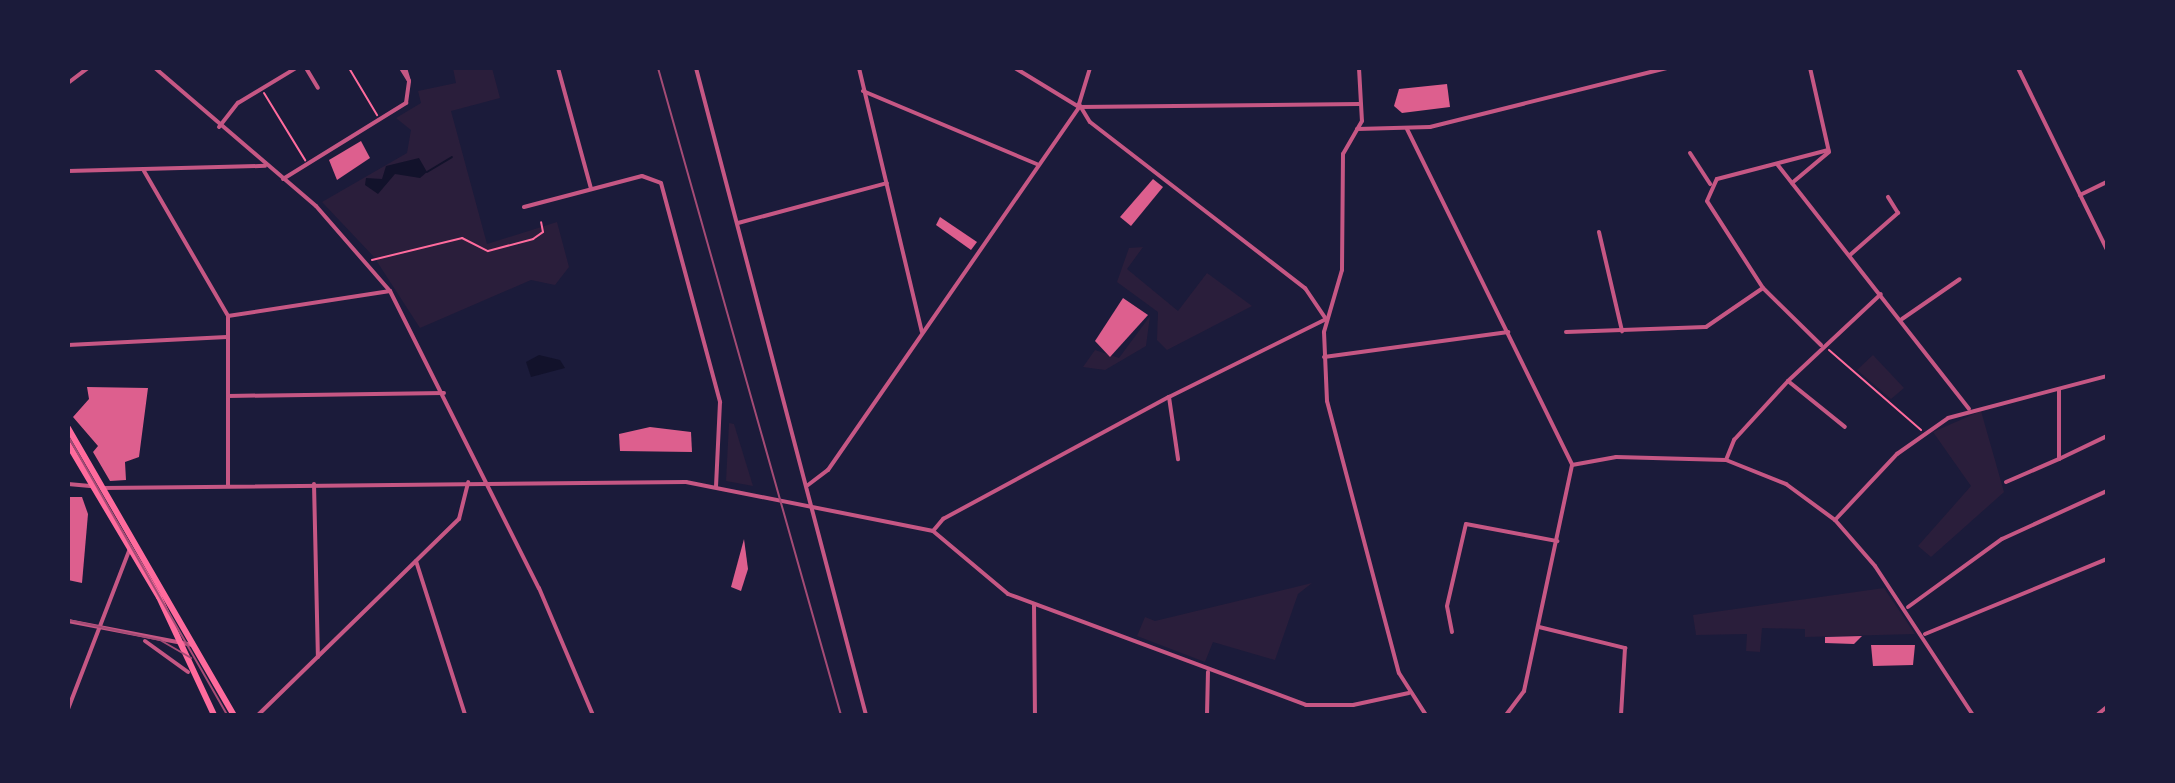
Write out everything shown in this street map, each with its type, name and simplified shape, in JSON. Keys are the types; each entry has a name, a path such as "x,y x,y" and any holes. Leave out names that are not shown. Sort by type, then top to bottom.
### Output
{"main road":[{"path":"68,428 234,715"},
{"path":"68,444 130,548 188,672 214,715"}],"street":[{"path":"68,83 88,68"},
{"path":"155,68 219,127 283,179 367,261 390,291 487,481 593,715"},
{"path":"283,68 287,74"},
{"path":"219,127 262,89 296,68"},
{"path":"306,68 318,88"},
{"path":"283,179 306,161 410,99 409,81 403,68"},
{"path":"558,68 591,189"},
{"path":"696,68 866,715"},
{"path":"859,68 922,332"},
{"path":"1015,68 1079,107 1305,288 1326,319"},
{"path":"808,485 828,470 1079,107 1090,68"},
{"path":"1359,68 1357,129 1343,154 1342,270 1326,319 1324,357 1332,429 1409,693 1426,715"},
{"path":"1357,129 1407,129 1667,68"},
{"path":"1810,68 1828,150"},
{"path":"2018,68 2107,250"},
{"path":"863,91 1037,164"},
{"path":"1079,107 1360,104"},
{"path":"1407,129 1572,465 1524,691 1506,715"},
{"path":"1710,184 1828,150"},
{"path":"1792,183 1828,150"},
{"path":"1690,153 1710,184 1707,201 1763,288 1821,345"},
{"path":"1777,164 1902,319 1969,409"},
{"path":"68,171 266,165"},
{"path":"144,171 228,316 228,486"},
{"path":"524,207 647,176 664,188 720,402 716,487"},
{"path":"2080,195 2107,182"},
{"path":"738,223 887,183"},
{"path":"1850,255 1898,213 1888,197"},
{"path":"1599,232 1622,331"},
{"path":"1902,319 1960,279"},
{"path":"1566,332 1706,327 1763,288"},
{"path":"228,316 390,291"},
{"path":"1726,460 1734,440 1821,345 1881,294"},
{"path":"933,531 943,519 1169,397 1326,319"},
{"path":"1324,357 1508,332"},
{"path":"68,345 227,337"},
{"path":"1835,520 1924,432 1969,409 2107,376"},
{"path":"1788,381 1845,427"},
{"path":"2059,389 2059,459"},
{"path":"228,396 444,393"},
{"path":"1169,397 1178,459"},
{"path":"2006,482 2107,436"},
{"path":"1572,465 1616,457 1726,460 1786,484 1835,520 1908,607 1973,715"},
{"path":"68,484 104,488 487,481 716,487 933,531 1008,594 1208,672 1306,705 1353,705 1409,693"},
{"path":"258,715 462,515 468,482"},
{"path":"314,484 318,657"},
{"path":"1908,607 2002,539 2107,491"},
{"path":"1452,632 1447,606 1466,524 1557,541"},
{"path":"68,709 71,692 130,548"},
{"path":"1925,634 2107,559"},
{"path":"416,561 465,715"},
{"path":"1034,604 1035,715"},
{"path":"68,621 178,647 193,645"},
{"path":"1539,627 1625,648 1621,715"},
{"path":"144,639 188,672"},
{"path":"1207,715 1208,672"},
{"path":"2097,715 2107,707"}],"path":[{"path":"349,68 379,119"},
{"path":"262,89 306,161"},
{"path":"367,261 454,239 488,251 533,239 543,232 541,222"},
{"path":"1821,345 1924,432"}],"shaded area":[{"path":"453,68 492,68 500,98 451,111 487,244 557,222 569,267 555,285 531,280 420,328 374,257 322,202 407,153 411,130 396,118 421,103 418,91 456,83"},
{"path":"419,158 427,172 420,178 395,174 378,194 365,185 366,178 382,179 386,166"},
{"path":"1143,247 1127,269 1178,311 1207,273 1252,306 1167,350 1157,340 1158,312 1117,282 1129,248"},
{"path":"1150,316 1146,346 1105,370 1083,367 1095,350 1119,358"},
{"path":"539,355 560,360 565,368 531,377 526,362"},
{"path":"1873,355 1904,388 1891,399 1857,370"},
{"path":"1981,411 2004,492 1931,557 1918,546 1971,486 1933,432"},
{"path":"729,423 734,424 753,486 726,481"},
{"path":"1312,583 1298,594 1275,660 1213,642 1205,662 1137,636 1145,617 1155,621"},
{"path":"1884,588 1915,634 1805,637 1805,629 1762,628 1760,652 1746,651 1747,634 1696,635 1693,615"}],"building":[{"path":"1447,84 1450,107 1402,113 1394,106 1399,89"},
{"path":"361,141 370,158 337,180 329,160"},
{"path":"1153,179 1163,187 1131,226 1120,217"},
{"path":"940,217 977,242 971,250 936,225"},
{"path":"1123,298 1148,315 1110,357 1095,341"},
{"path":"87,387 148,388 139,457 125,462 126,480 110,481 93,452 98,446 73,417 89,399"},
{"path":"650,427 691,432 692,452 620,451 619,434"},
{"path":"68,497 82,497 88,514 82,583 68,580"},
{"path":"744,539 748,569 741,591 731,587"},
{"path":"1862,636 1854,644 1825,643 1825,637"},
{"path":"1871,645 1915,645 1913,665 1873,666"}],"waterway":[{"path":"427,172 452,157"}],"tram line":[{"path":"68,436 227,715"},
{"path":"68,620 160,640 191,658"}],"railway":[{"path":"658,68 841,715"}]}
